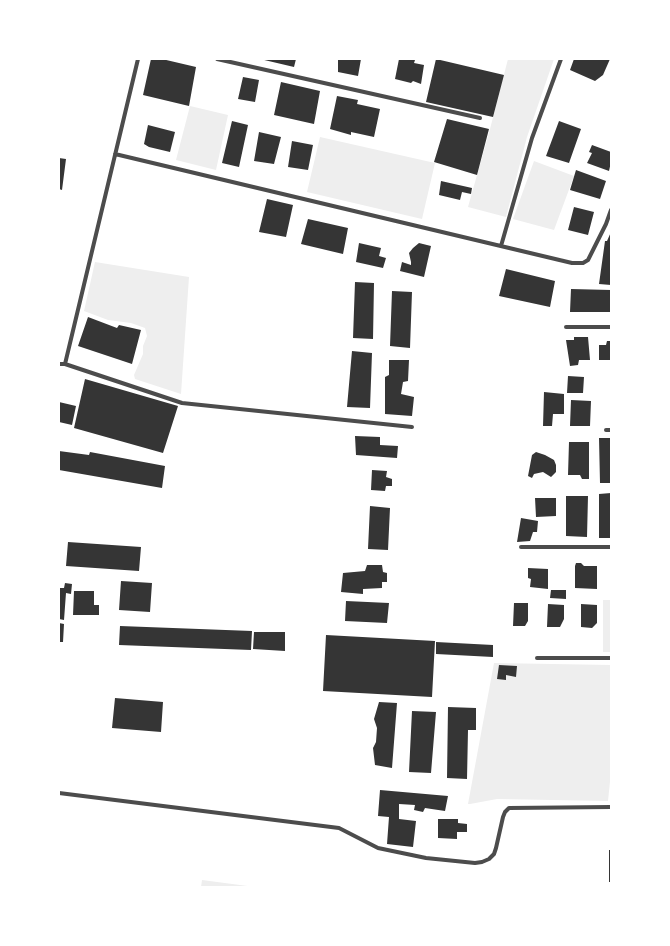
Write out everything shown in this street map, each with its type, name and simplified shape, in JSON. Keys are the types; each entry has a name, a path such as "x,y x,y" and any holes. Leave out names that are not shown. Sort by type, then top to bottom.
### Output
{"street":[{"path":"65,364 138,59"},
{"path":"217,59 480,118"},
{"path":"501,246 532,138 561,59"},
{"path":"115,154 572,263 582,263 588,260 606,224 611,210"},
{"path":"566,327 611,327"},
{"path":"59,364 65,364 182,402 412,427"},
{"path":"521,547 611,547"},
{"path":"538,658 611,658"},
{"path":"59,793 339,828 378,848 426,858 475,863 489,859 494,854 503,817 509,808 611,808"}],"shaded area":[{"path":"508,59 554,59 527,137 506,217 468,207"},
{"path":"190,106 228,115 216,170 176,160"},
{"path":"320,137 435,163 422,219 307,192"},
{"path":"534,161 574,176 554,230 513,219"},
{"path":"95,262 189,277 181,394 135,379 134,375 143,354 143,346 147,336 145,328 131,323 108,320 84,311"},
{"path":"603,600 611,600 611,652 603,652"},
{"path":"494,663 611,665 611,772 608,801 497,799 468,804"},
{"path":"202,880 255,887 201,887"}],"building":[{"path":"151,59 162,59 196,67 189,106 143,95"},
{"path":"260,59 296,59 294,67"},
{"path":"338,59 361,59 358,76 338,72"},
{"path":"399,59 415,60 414,63 424,65 421,84 413,81 411,83 395,79"},
{"path":"436,59 504,75 493,117 426,102"},
{"path":"574,59 610,59 603,75 595,81 570,70"},
{"path":"243,77 259,80 255,102 238,99"},
{"path":"281,82 320,91 314,124 274,115"},
{"path":"337,96 358,100 357,104 380,109 374,137 351,132 351,135 330,129"},
{"path":"447,119 489,129 477,175 434,162"},
{"path":"232,121 248,125 239,167 222,163"},
{"path":"559,121 581,129 569,163 546,156"},
{"path":"148,125 175,132 170,152 149,147 144,144"},
{"path":"259,132 281,137 274,164 254,161"},
{"path":"292,141 313,145 308,170 288,167"},
{"path":"592,145 611,152 609,171 587,163 592,153 589,152"},
{"path":"59,158 66,159 62,190 59,189"},
{"path":"576,170 606,181 600,199 570,190"},
{"path":"441,181 472,188 471,194 462,192 460,200 439,195"},
{"path":"267,199 293,205 286,237 259,232"},
{"path":"574,207 594,212 588,235 568,230"},
{"path":"308,219 348,228 343,254 301,244"},
{"path":"611,232 611,285 599,284 605,241 607,241"},
{"path":"359,243 381,248 379,256 386,258 383,268 356,262"},
{"path":"419,243 431,246 424,277 400,271 402,262 411,265 409,253"},
{"path":"506,269 555,281 550,307 499,296"},
{"path":"355,282 374,283 373,339 353,338"},
{"path":"571,289 611,290 611,312 570,312"},
{"path":"392,291 412,292 410,348 390,346"},
{"path":"88,317 117,328 119,325 141,330 132,364 78,346"},
{"path":"574,337 588,337 590,360 579,360 578,365 570,366 566,340 574,340"},
{"path":"607,341 611,341 611,360 599,360 599,345 606,345"},
{"path":"352,351 372,353 370,408 347,407"},
{"path":"389,360 409,360 408,381 403,382 401,394 414,397 412,416 385,414 385,377 389,375"},
{"path":"568,376 584,377 583,393 567,393"},
{"path":"85,379 178,406 163,453 74,428"},
{"path":"544,392 564,394 564,414 553,414 552,426 543,426"},
{"path":"571,400 591,401 590,426 570,426"},
{"path":"59,402 76,406 72,425 59,422"},
{"path":"355,436 380,437 380,445 398,446 397,458 356,455"},
{"path":"599,438 611,438 611,483 600,483"},
{"path":"569,442 589,442 589,479 582,479 580,475 568,475"},
{"path":"59,451 89,455 90,452 165,466 162,488 59,470"},
{"path":"536,452 554,460 556,472 551,477 543,472 534,474 532,478 528,476 532,455"},
{"path":"372,470 387,471 386,477 392,479 392,486 386,486 385,491 371,490"},
{"path":"611,493 611,538 599,538 599,494"},
{"path":"566,496 588,496 587,537 566,536"},
{"path":"535,498 556,498 556,516 536,517"},
{"path":"370,506 390,508 388,550 368,549"},
{"path":"521,518 538,521 537,532 533,532 530,541 517,542"},
{"path":"68,542 141,547 139,571 66,566"},
{"path":"576,563 581,563 584,566 597,566 597,589 575,588"},
{"path":"367,565 382,565 383,572 387,573 387,582 382,582 382,588 363,589 363,594 341,592 343,573 365,571"},
{"path":"528,568 548,569 548,589 530,587 531,579 528,578"},
{"path":"121,581 152,583 150,612 119,610"},
{"path":"65,583 72,584 71,594 66,593 64,620 59,619 59,588 64,588"},
{"path":"551,590 566,590 566,599 550,598"},
{"path":"74,591 94,591 94,605 99,605 99,615 73,615"},
{"path":"346,601 389,603 387,623 345,621"},
{"path":"514,603 528,603 528,621 525,626 513,626"},
{"path":"548,604 564,605 564,619 560,627 547,627"},
{"path":"581,604 597,605 597,623 592,628 581,627"},
{"path":"59,623 64,624 63,642 59,642"},
{"path":"120,626 252,631 251,650 119,645"},
{"path":"254,632 285,632 285,651 253,649"},
{"path":"326,635 435,641 432,697 323,691"},
{"path":"436,642 493,645 493,657 436,654"},
{"path":"499,665 517,666 516,677 506,675 506,680 497,679"},
{"path":"115,698 163,702 161,732 112,728"},
{"path":"379,702 397,703 392,768 375,765 373,748 376,742 377,728 374,719"},
{"path":"448,707 476,708 476,730 468,730 467,779 447,778"},
{"path":"412,711 436,712 431,773 409,772"},
{"path":"380,790 448,796 445,811 425,808 423,812 414,810 415,805 399,804 399,819 416,821 413,847 387,844 389,817 378,816"},
{"path":"438,819 458,819 458,823 467,824 467,832 457,832 457,839 438,838"},
{"path":"609,850 611,850 611,882 609,882"}]}
